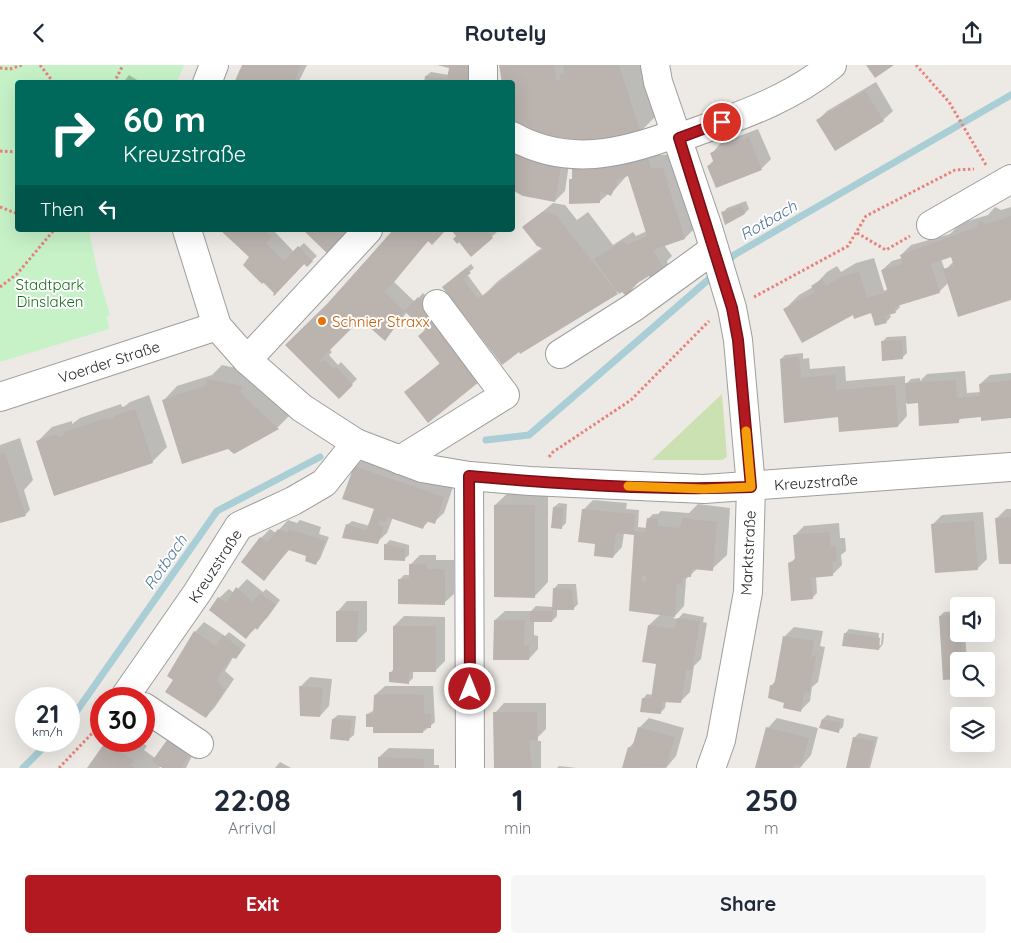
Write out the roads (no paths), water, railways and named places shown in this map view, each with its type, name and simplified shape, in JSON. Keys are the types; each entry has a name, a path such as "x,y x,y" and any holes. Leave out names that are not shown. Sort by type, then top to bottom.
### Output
{"street":[{"path":"208,80 214,65"},
{"path":"483,65 483,80"},
{"name":"Marktstraße","path":"654,65 730,301 738,340 751,487 748,593 721,740 711,768"},
{"path":"515,137 543,151 598,155 678,136 758,109 784,97 832,65"},
{"path":"924,228 1011,179"},
{"path":"188,232 217,326"},
{"path":"247,359 366,232"},
{"path":"560,354 716,253"},
{"path":"400,460 506,395 437,304"},
{"name":"Kreuzstraße","path":"217,326 247,359 302,408 356,443 422,468 469,476 530,481 704,489 1011,467"},
{"name":"Voerder Straße","path":"0,397 217,326"},
{"name":"Kreuzstraße","path":"132,687 197,593 239,526 292,501 324,483 356,443"},
{"path":"469,476 470,768"},
{"path":"155,714 199,744"}],"waterway":[{"name":"Rotbach","path":"725,264 734,255 1011,95"},
{"name":"Rotbach","path":"486,440 529,435 716,273"},
{"name":"Rotbach","path":"80,706 217,511 320,457"},
{"name":"Rotbach","path":"23,768 39,752"}],"place":[{"name":"Schnier Straxx","path":"322,321"}],"park label":[{"name":"Stadtpark Dinslaken","path":"50,292"}]}
